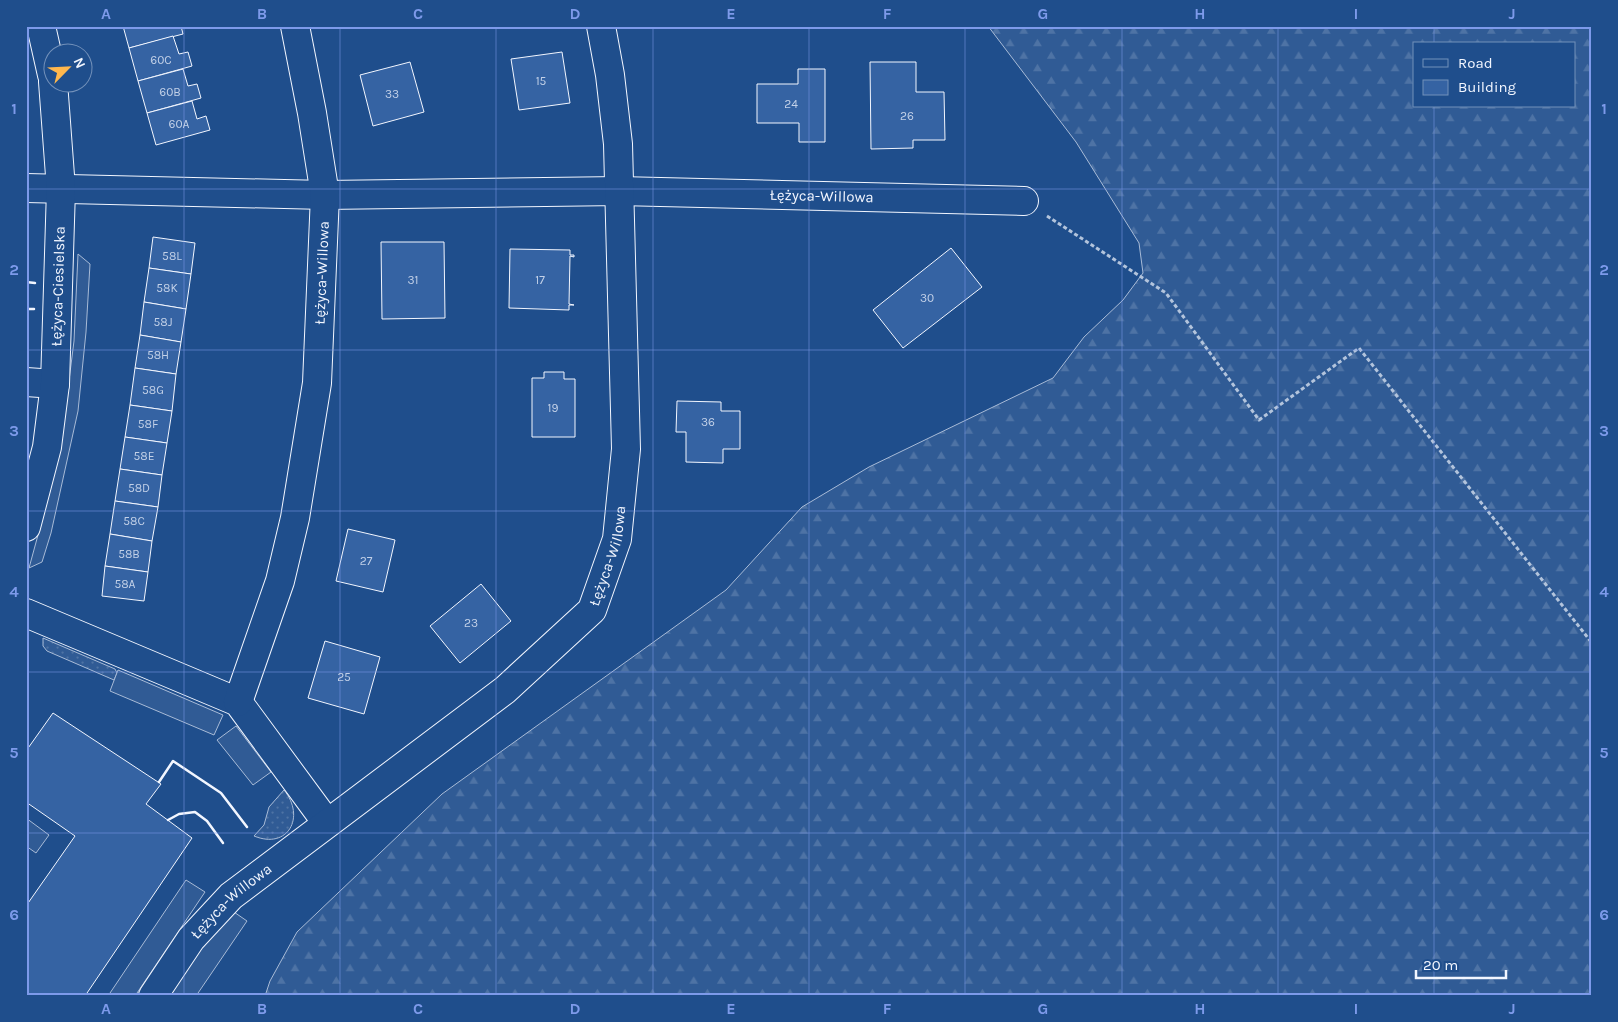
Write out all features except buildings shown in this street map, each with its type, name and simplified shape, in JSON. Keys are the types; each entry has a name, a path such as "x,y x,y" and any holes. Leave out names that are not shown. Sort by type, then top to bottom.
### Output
{"street":[{"path":"41,26 45,42"},
{"name":"Łężyca-Willowa","path":"238,702 280,581 295,518 317,383 325,194 312,112 295,26"},
{"name":"Łężyca-Willowa","path":"153,996 191,939 231,896 505,690 592,610 617,539 626,449 617,135 610,76 601,26"},
{"name":"Łężyca-Ciesielska","path":"26,527 47,447 56,384 61,189 54,92"},
{"path":"26,188 61,189"},
{"name":"Łężyca-Willowa","path":"61,189 325,194 619,191 1024,201"},
{"path":"26,382 56,384"},
{"path":"26,613 238,702 327,823"}],"path":[{"path":"1024,201 1166,293 1259,420 1359,348 1592,643"}],"green space":[{"path":"988,26 1592,26 1592,996 265,996 270,981 297,932 442,794 726,590 802,507 869,467 1053,378 1084,337 1123,300 1143,273 1139,243 1076,142"},
{"path":"43,638 115,669 117,673 114,680 47,651 43,646"},
{"path":"284,790 290,800 293,811 293,820 290,828 284,835 276,839 254,836 264,825 269,807"}],"shaded area":[{"path":"78,254 90,264 86,332 78,411 51,533 42,562 29,568 50,491 64,420 74,341"},
{"path":"118,670 223,715 214,735 110,691"},
{"path":"236,726 271,772 253,785 217,740"},
{"path":"26,818 49,835 36,853 26,846"},
{"path":"186,880 205,892 135,996 108,996"},
{"path":"231,910 247,921 196,996 168,996 219,922"}],"wall":[{"path":"26,282 35,283"},
{"path":"26,309 34,309"},
{"path":"159,782 173,761 221,793 247,827"},
{"path":"168,820 179,814 195,812 207,821 223,843"}]}
